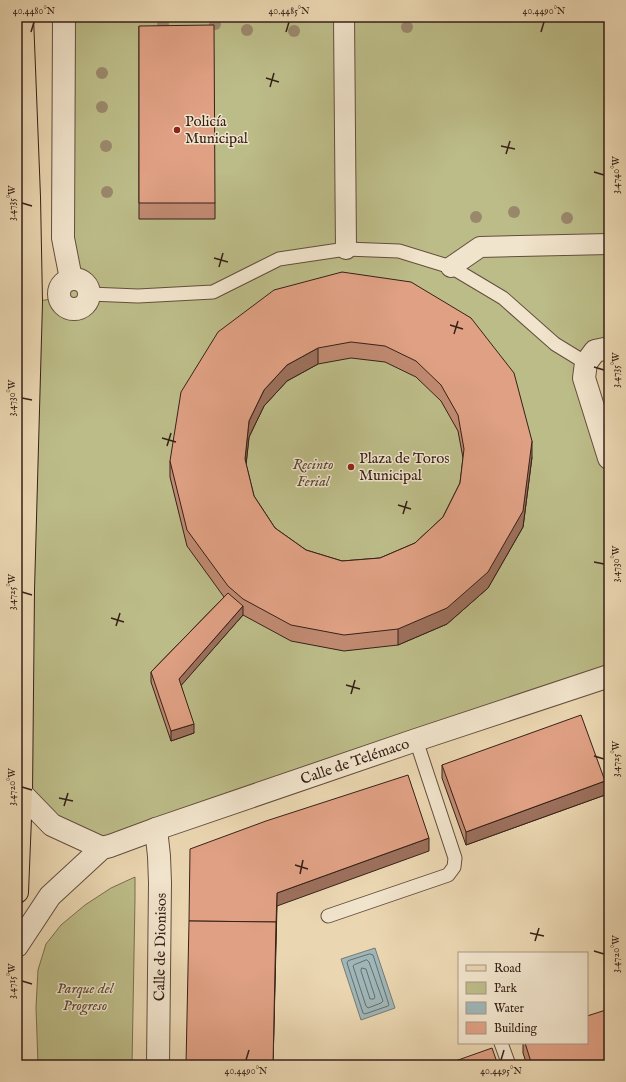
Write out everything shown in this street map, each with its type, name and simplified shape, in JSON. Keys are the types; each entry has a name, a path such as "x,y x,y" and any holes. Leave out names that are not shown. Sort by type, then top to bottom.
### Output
{"main road":[{"path":"17,892 21,793 23,590 31,302 29,197 22,17"}],"street":[{"path":"64,17 63,238 71,279"},
{"path":"344,17 346,249"},
{"path":"451,268 480,247 609,244"},
{"path":"71,279 80,279 87,285 90,294 88,302 83,307 76,310 63,304 59,298 59,290 63,283 71,279"},
{"path":"31,302 59,298"},
{"path":"609,348 595,351 585,370 609,458"},
{"name":"Calle de Telémaco","path":"17,946 50,896 102,848 416,740 609,676"},
{"path":"21,793 52,825 102,848"},
{"name":"Calle de Dionisos","path":"156,829 160,856 158,1065"}],"lane":[{"path":"90,294 138,296 213,292 279,259 346,249 399,251 451,268 503,298 585,370"},
{"path":"328,916 448,875 454,867 455,858 416,740"},
{"path":"501,1044 509,1065"}],"green space":[{"name":"Recinto Ferial","path":"64,17 609,17 609,348 586,363 609,458 609,676 102,848 21,793 31,302 59,298 59,290 63,283"},
{"name":"Parque del Progreso","path":"135,877 132,1065 38,1065 36,1007 38,970 46,944 61,925 85,905 111,888"}],"water":[{"path":"375,948 395,1008 361,1020 341,959"}],"building":[{"name":"Policía Municipal","path":"214,25 215,203 139,203 139,26"},
{"path":"342,272 411,282 471,318 514,373 532,441 523,511 488,572 447,608 398,629 344,635 291,625 243,599 228,586 187,530 170,461 181,392 218,332 274,290","holes":["351,342 385,346 416,361 441,385 458,415 464,449 460,483 443,517 415,543 380,558 342,561 306,550 275,528 254,496 245,459 249,421 264,390 287,365 318,348"]},
{"path":"228,593 243,606 179,679 194,724 171,731 151,672"},
{"path":"581,715 605,781 466,832 442,765"},
{"path":"408,775 429,838 277,893 276,925 276,922 189,921 190,849 266,821"},
{"path":"189,921 276,922 273,1065 186,1065"},
{"path":"609,1009 609,1065 532,1065 525,1044 588,1044 588,1016"},
{"path":"492,1048 498,1065 444,1065"}],"place":[{"name":"Policía Municipal","path":"177,130"},
{"name":"Plaza de Toros Municipal","path":"351,467"}]}
